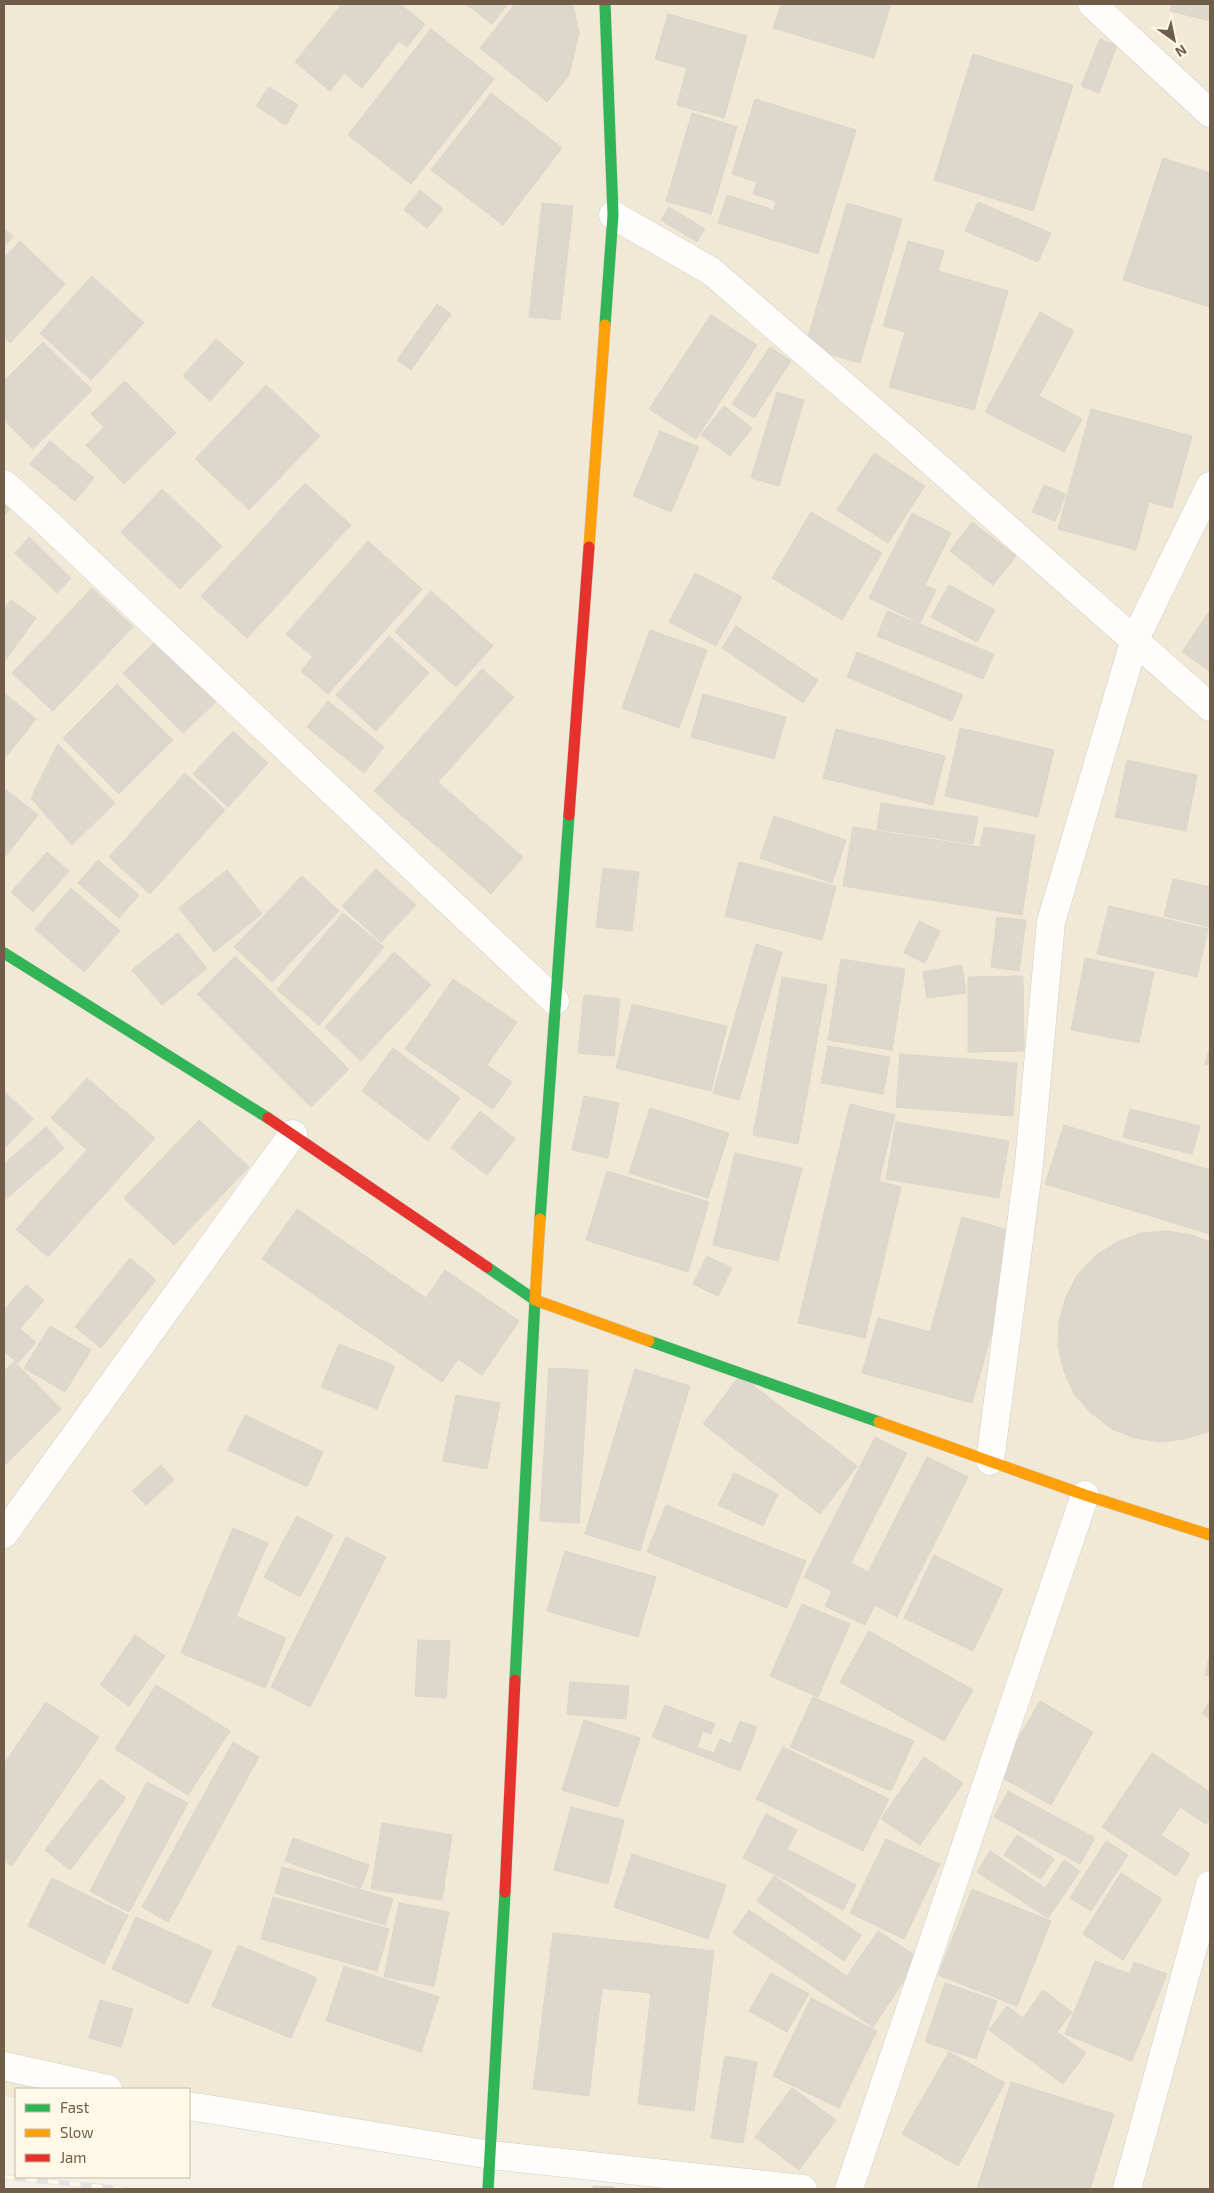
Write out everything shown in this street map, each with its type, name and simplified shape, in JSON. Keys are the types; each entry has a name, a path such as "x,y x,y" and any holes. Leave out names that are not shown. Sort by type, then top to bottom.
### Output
{"street":[{"path":"488,2189 535,1300 613,215 605,4"},
{"path":"1092,4 1210,113"},
{"path":"613,215 711,271 1135,639 1210,707"},
{"path":"4,484 555,1001"},
{"path":"990,1461 1029,1164 1052,922 1135,639 1210,486"},
{"path":"4,953 293,1134 535,1300 1085,1495 1210,1535"},
{"path":"5,1531 293,1134"},
{"path":"849,2189 1085,1495"},
{"path":"1127,2189 1210,1885"},
{"path":"4,2066 103,2088"},
{"path":"190,2106 491,2155 803,2189"}],"shaded area":[{"path":"4,4 1210,4 1210,2189 708,2189 190,2114 190,2088 15,2088 15,2098 4,2097"}],"building":[{"path":"342,4 400,4 425,24 407,47 399,41 362,88 344,73 330,91 295,62"},
{"path":"466,4 508,4 492,24"},
{"path":"515,4 573,4 579,33 569,75 547,102 480,48"},
{"path":"781,4 891,4 874,58 773,28"},
{"path":"1172,4 1210,4 1210,21 1170,11"},
{"path":"668,14 747,36 724,118 677,105 687,68 655,59"},
{"path":"431,29 494,79 411,184 348,135"},
{"path":"1100,39 1117,46 1099,93 1081,86"},
{"path":"973,54 1073,85 1033,211 934,180"},
{"path":"269,87 298,105 286,125 256,106"},
{"path":"491,93 562,148 503,225 431,170"},
{"path":"755,99 856,130 818,254 718,223 727,195 774,210 776,201 753,194 757,182 732,174"},
{"path":"692,113 737,127 711,214 666,201"},
{"path":"1163,158 1210,173 1210,307 1123,280"},
{"path":"420,190 443,209 427,228 404,210"},
{"path":"978,202 1051,233 1038,262 965,231"},
{"path":"542,203 573,206 560,320 529,317"},
{"path":"847,203 902,219 860,363 805,347"},
{"path":"669,207 705,229 697,242 661,220"},
{"path":"4,229 13,236 4,247"},
{"path":"20,241 65,284 10,343 4,337 4,258"},
{"path":"908,241 944,251 938,271 1008,291 974,410 889,387 905,332 883,326"},
{"path":"92,276 144,323 91,380 40,333"},
{"path":"437,304 451,314 411,370 397,360"},
{"path":"1040,312 1074,331 1039,396 1082,419 1064,452 985,412"},
{"path":"711,315 757,345 696,439 649,409"},
{"path":"216,339 244,363 210,401 183,376"},
{"path":"43,342 92,390 33,449 4,420 4,381"},
{"path":"770,347 791,361 754,418 732,404"},
{"path":"125,381 176,433 124,484 86,445 104,427 91,414"},
{"path":"266,385 320,436 249,510 195,459"},
{"path":"777,392 804,400 779,486 751,478"},
{"path":"724,406 752,428 730,456 701,435"},
{"path":"1091,409 1192,436 1172,508 1149,502 1136,550 1058,529"},
{"path":"660,431 699,447 671,512 633,496"},
{"path":"50,441 94,478 75,501 30,464"},
{"path":"874,453 925,486 888,543 837,510"},
{"path":"305,483 351,525 247,638 201,596"},
{"path":"1044,485 1066,494 1055,521 1032,512"},
{"path":"162,489 222,546 180,589 121,532"},
{"path":"4,495 14,503 4,516"},
{"path":"811,512 882,553 842,620 772,578"},
{"path":"912,513 951,533 925,585 936,590 920,623 869,598"},
{"path":"972,522 1016,556 993,585 950,551"},
{"path":"29,537 71,578 57,593 15,553"},
{"path":"368,541 422,589 328,694 301,671 313,657 286,634"},
{"path":"695,573 742,597 716,646 669,622"},
{"path":"949,585 995,610 977,642 931,617"},
{"path":"92,588 133,627 53,711 12,673"},
{"path":"431,591 493,646 456,687 395,632"},
{"path":"11,600 36,618 4,662 4,609"},
{"path":"1210,610 1210,671 1182,652"},
{"path":"887,611 994,654 983,679 877,636"},
{"path":"736,626 818,680 803,703 722,648"},
{"path":"650,630 707,650 679,728 622,708"},
{"path":"389,636 429,673 376,731 336,695"},
{"path":"156,641 216,702 183,733 123,673"},
{"path":"857,652 963,695 952,721 847,677"},
{"path":"482,669 514,697 438,782 523,857 491,894 374,791"},
{"path":"117,684 173,740 119,794 63,738"},
{"path":"4,693 36,719 4,759"},
{"path":"703,694 786,717 774,759 691,737"},
{"path":"328,701 384,747 364,773 307,727"},
{"path":"960,728 1054,750 1038,817 945,796"},
{"path":"836,729 945,756 933,805 823,778"},
{"path":"233,731 268,763 228,807 193,774"},
{"path":"58,744 115,803 72,845 31,798"},
{"path":"1127,760 1197,775 1186,831 1115,817"},
{"path":"185,773 225,810 150,894 109,857"},
{"path":"4,788 38,815 4,858"},
{"path":"881,803 978,817 973,844 877,829"},
{"path":"774,816 846,840 832,883 760,858"},
{"path":"853,827 980,847 984,827 1035,835 1022,915 843,886"},
{"path":"47,852 69,871 33,912 11,892"},
{"path":"98,860 139,895 119,918 78,883"},
{"path":"739,862 836,886 822,940 725,916"},
{"path":"603,868 639,872 632,931 596,927"},
{"path":"376,869 416,905 381,942 342,906"},
{"path":"227,870 262,914 214,952 179,908"},
{"path":"302,876 339,911 272,982 234,947"},
{"path":"1173,879 1210,887 1210,927 1164,916"},
{"path":"71,888 120,931 84,972 35,929"},
{"path":"1109,906 1208,929 1197,977 1097,954"},
{"path":"343,913 384,947 319,1025 277,990"},
{"path":"997,917 1026,920 1019,971 991,967"},
{"path":"919,921 940,931 925,963 904,953"},
{"path":"178,933 207,968 162,1005 132,970"},
{"path":"756,944 782,952 739,1100 713,1093"},
{"path":"394,952 431,985 361,1061 325,1027"},
{"path":"235,956 349,1069 311,1107 197,994"},
{"path":"1085,958 1154,972 1139,1043 1071,1030"},
{"path":"841,959 905,969 892,1050 828,1040"},
{"path":"962,965 966,993 927,998 923,972"},
{"path":"1023,976 1024,1051 968,1052 968,977"},
{"path":"782,977 827,985 798,1144 753,1135"},
{"path":"453,979 517,1022 487,1065 512,1082 493,1109 405,1049"},
{"path":"584,995 620,999 614,1056 578,1053"},
{"path":"632,1004 727,1026 711,1091 616,1068"},
{"path":"828,1046 890,1057 883,1094 821,1083"},
{"path":"1210,1047 1210,1065 1205,1064"},
{"path":"393,1048 460,1098 428,1141 362,1091"},
{"path":"900,1054 1017,1063 1013,1116 896,1107"},
{"path":"87,1078 155,1138 48,1257 16,1229 87,1150 51,1118"},
{"path":"4,1091 33,1119 4,1149"},
{"path":"584,1096 619,1103 608,1158 572,1150"},
{"path":"850,1104 895,1115 879,1181 901,1187 865,1338 798,1323"},
{"path":"650,1108 729,1133 708,1198 629,1173"},
{"path":"1130,1109 1200,1126 1192,1154 1123,1137"},
{"path":"480,1111 515,1139 487,1175 451,1148"},
{"path":"199,1120 249,1167 174,1245 124,1198"},
{"path":"896,1122 1009,1141 999,1198 886,1179"},
{"path":"1064,1125 1210,1170 1210,1234 1045,1184"},
{"path":"46,1127 64,1148 4,1201 4,1164"},
{"path":"735,1153 802,1168 778,1261 713,1245"},
{"path":"607,1171 709,1202 688,1272 586,1240"},
{"path":"297,1209 426,1298 445,1270 519,1321 482,1375 458,1359 442,1382 262,1259"},
{"path":"962,1217 1019,1233 972,1403 862,1373 878,1318 930,1332"},
{"path":"1167,1231 1192,1235 1210,1242 1210,1431 1185,1439 1160,1442 1135,1438 1112,1429 1091,1413 1074,1394 1064,1371 1058,1346 1059,1321 1066,1297 1078,1274 1095,1256 1117,1242 1141,1233"},
{"path":"707,1256 732,1268 718,1296 693,1284"},
{"path":"130,1258 156,1280 101,1348 75,1327"},
{"path":"26,1285 44,1300 20,1329 36,1342 18,1363 4,1351 4,1310"},
{"path":"50,1326 91,1350 65,1392 24,1368"},
{"path":"339,1344 395,1366 377,1409 321,1387"},
{"path":"14,1361 61,1409 4,1466 4,1371"},
{"path":"549,1368 588,1370 579,1523 540,1521"},
{"path":"635,1369 690,1386 640,1551 585,1534"},
{"path":"740,1375 857,1466 820,1514 703,1424"},
{"path":"456,1395 500,1403 487,1469 443,1461"},
{"path":"245,1415 323,1452 307,1487 228,1450"},
{"path":"875,1437 907,1453 851,1563 868,1572 927,1457 968,1477 897,1617 875,1605 865,1625 825,1606 832,1591 804,1577"},
{"path":"161,1465 174,1480 146,1505 132,1491"},
{"path":"734,1473 778,1494 763,1526 718,1505"},
{"path":"666,1505 806,1561 787,1608 647,1552"},
{"path":"297,1516 333,1535 300,1597 264,1577"},
{"path":"233,1528 268,1543 236,1616 286,1638 265,1688 181,1653"},
{"path":"346,1537 386,1557 310,1707 271,1687"},
{"path":"565,1551 656,1577 638,1637 547,1611"},
{"path":"934,1555 1003,1589 973,1651 904,1618"},
{"path":"802,1604 850,1624 818,1697 770,1676"},
{"path":"869,1631 973,1690 944,1741 840,1682"},
{"path":"135,1635 165,1656 129,1706 100,1685"},
{"path":"418,1640 450,1641 446,1698 415,1696"},
{"path":"1210,1654 1210,1677 1205,1675"},
{"path":"570,1682 629,1686 626,1719 567,1714"},
{"path":"156,1685 230,1731 188,1795 115,1749"},
{"path":"813,1697 914,1741 891,1791 790,1747"},
{"path":"1040,1701 1093,1732 1051,1805 997,1775"},
{"path":"1210,1701 1210,1719 1202,1713"},
{"path":"46,1702 99,1737 12,1866 4,1861 4,1764"},
{"path":"665,1705 715,1724 711,1734 703,1731 697,1747 714,1753 720,1739 731,1744 740,1721 757,1727 740,1771 652,1737"},
{"path":"584,1720 640,1738 618,1807 562,1790"},
{"path":"233,1742 259,1757 168,1922 142,1907"},
{"path":"783,1747 889,1799 863,1851 756,1799"},
{"path":"1152,1753 1210,1792 1210,1819 1206,1824 1180,1807 1161,1835 1190,1854 1176,1876 1102,1827"},
{"path":"924,1757 963,1783 920,1845 881,1819"},
{"path":"100,1779 126,1798 70,1870 45,1850"},
{"path":"147,1782 188,1803 129,1912 90,1891"},
{"path":"1008,1791 1095,1838 1080,1864 994,1817"},
{"path":"571,1807 624,1820 608,1884 554,1870"},
{"path":"766,1814 797,1830 787,1849 856,1885 843,1910 743,1858"},
{"path":"382,1823 452,1835 442,1900 371,1889"},
{"path":"1017,1835 1054,1859 1041,1879 1004,1855"},
{"path":"293,1838 369,1865 361,1888 285,1861"},
{"path":"886,1839 940,1864 904,1939 850,1913"},
{"path":"1106,1841 1128,1855 1091,1911 1070,1898"},
{"path":"990,1851 1045,1888 1064,1860 1080,1871 1048,1918 977,1872"},
{"path":"632,1854 726,1885 708,1939 614,1907"},
{"path":"282,1867 393,1899 385,1925 275,1893"},
{"path":"1121,1873 1162,1899 1123,1960 1083,1934"},
{"path":"774,1876 861,1935 844,1961 757,1901"},
{"path":"52,1878 128,1915 104,1964 28,1926"},
{"path":"972,1889 1051,1921 1017,2006 938,1975"},
{"path":"273,1897 389,1929 377,1971 261,1939"},
{"path":"399,1903 449,1912 434,1986 384,1977"},
{"path":"749,1910 847,1976 878,1931 919,1958 873,2027 733,1933"},
{"path":"136,1917 212,1951 188,2004 112,1969"},
{"path":"553,1933 714,1951 694,2111 638,2104 651,1993 602,1988 589,2096 533,2089"},
{"path":"238,1945 317,1978 291,2038 212,2006"},
{"path":"1095,1961 1130,1974 1134,1962 1167,1974 1132,2061 1065,2034"},
{"path":"344,1966 439,1997 421,2052 326,2021"},
{"path":"771,1973 809,1994 787,2032 749,2011"},
{"path":"945,1983 997,2001 976,2059 925,2042"},
{"path":"1043,1990 1072,2012 1057,2032 1086,2053 1063,2084 989,2030 1007,2006 1023,2018"},
{"path":"811,1998 877,2031 839,2108 773,2076"},
{"path":"100,2000 133,2009 121,2047 89,2038"},
{"path":"949,2052 1005,2083 958,2166 902,2134"},
{"path":"725,2056 757,2062 743,2143 711,2138"},
{"path":"1011,2082 1114,2114 1090,2189 977,2189"},
{"path":"792,2088 836,2120 799,2170 755,2137"},
{"path":"593,2186 614,2187 614,2189 593,2189"}],"railway":[{"path":"4,2177 125,2189"}],"traffic: fast":[{"path":"605,4 613,215 605,325"},
{"path":"540,1219 569,815"},
{"path":"4,953 268,1118"},
{"path":"487,1267 535,1300 515,1680"},
{"path":"649,1341 879,1422"},
{"path":"488,2189 505,1892"}],"traffic: slow":[{"path":"589,547 605,325"},
{"path":"540,1219 535,1300 649,1341"},
{"path":"879,1422 1085,1495 1210,1535"}],"traffic: jam":[{"path":"569,815 589,547"},
{"path":"268,1118 487,1267"},
{"path":"505,1892 515,1680"}]}
